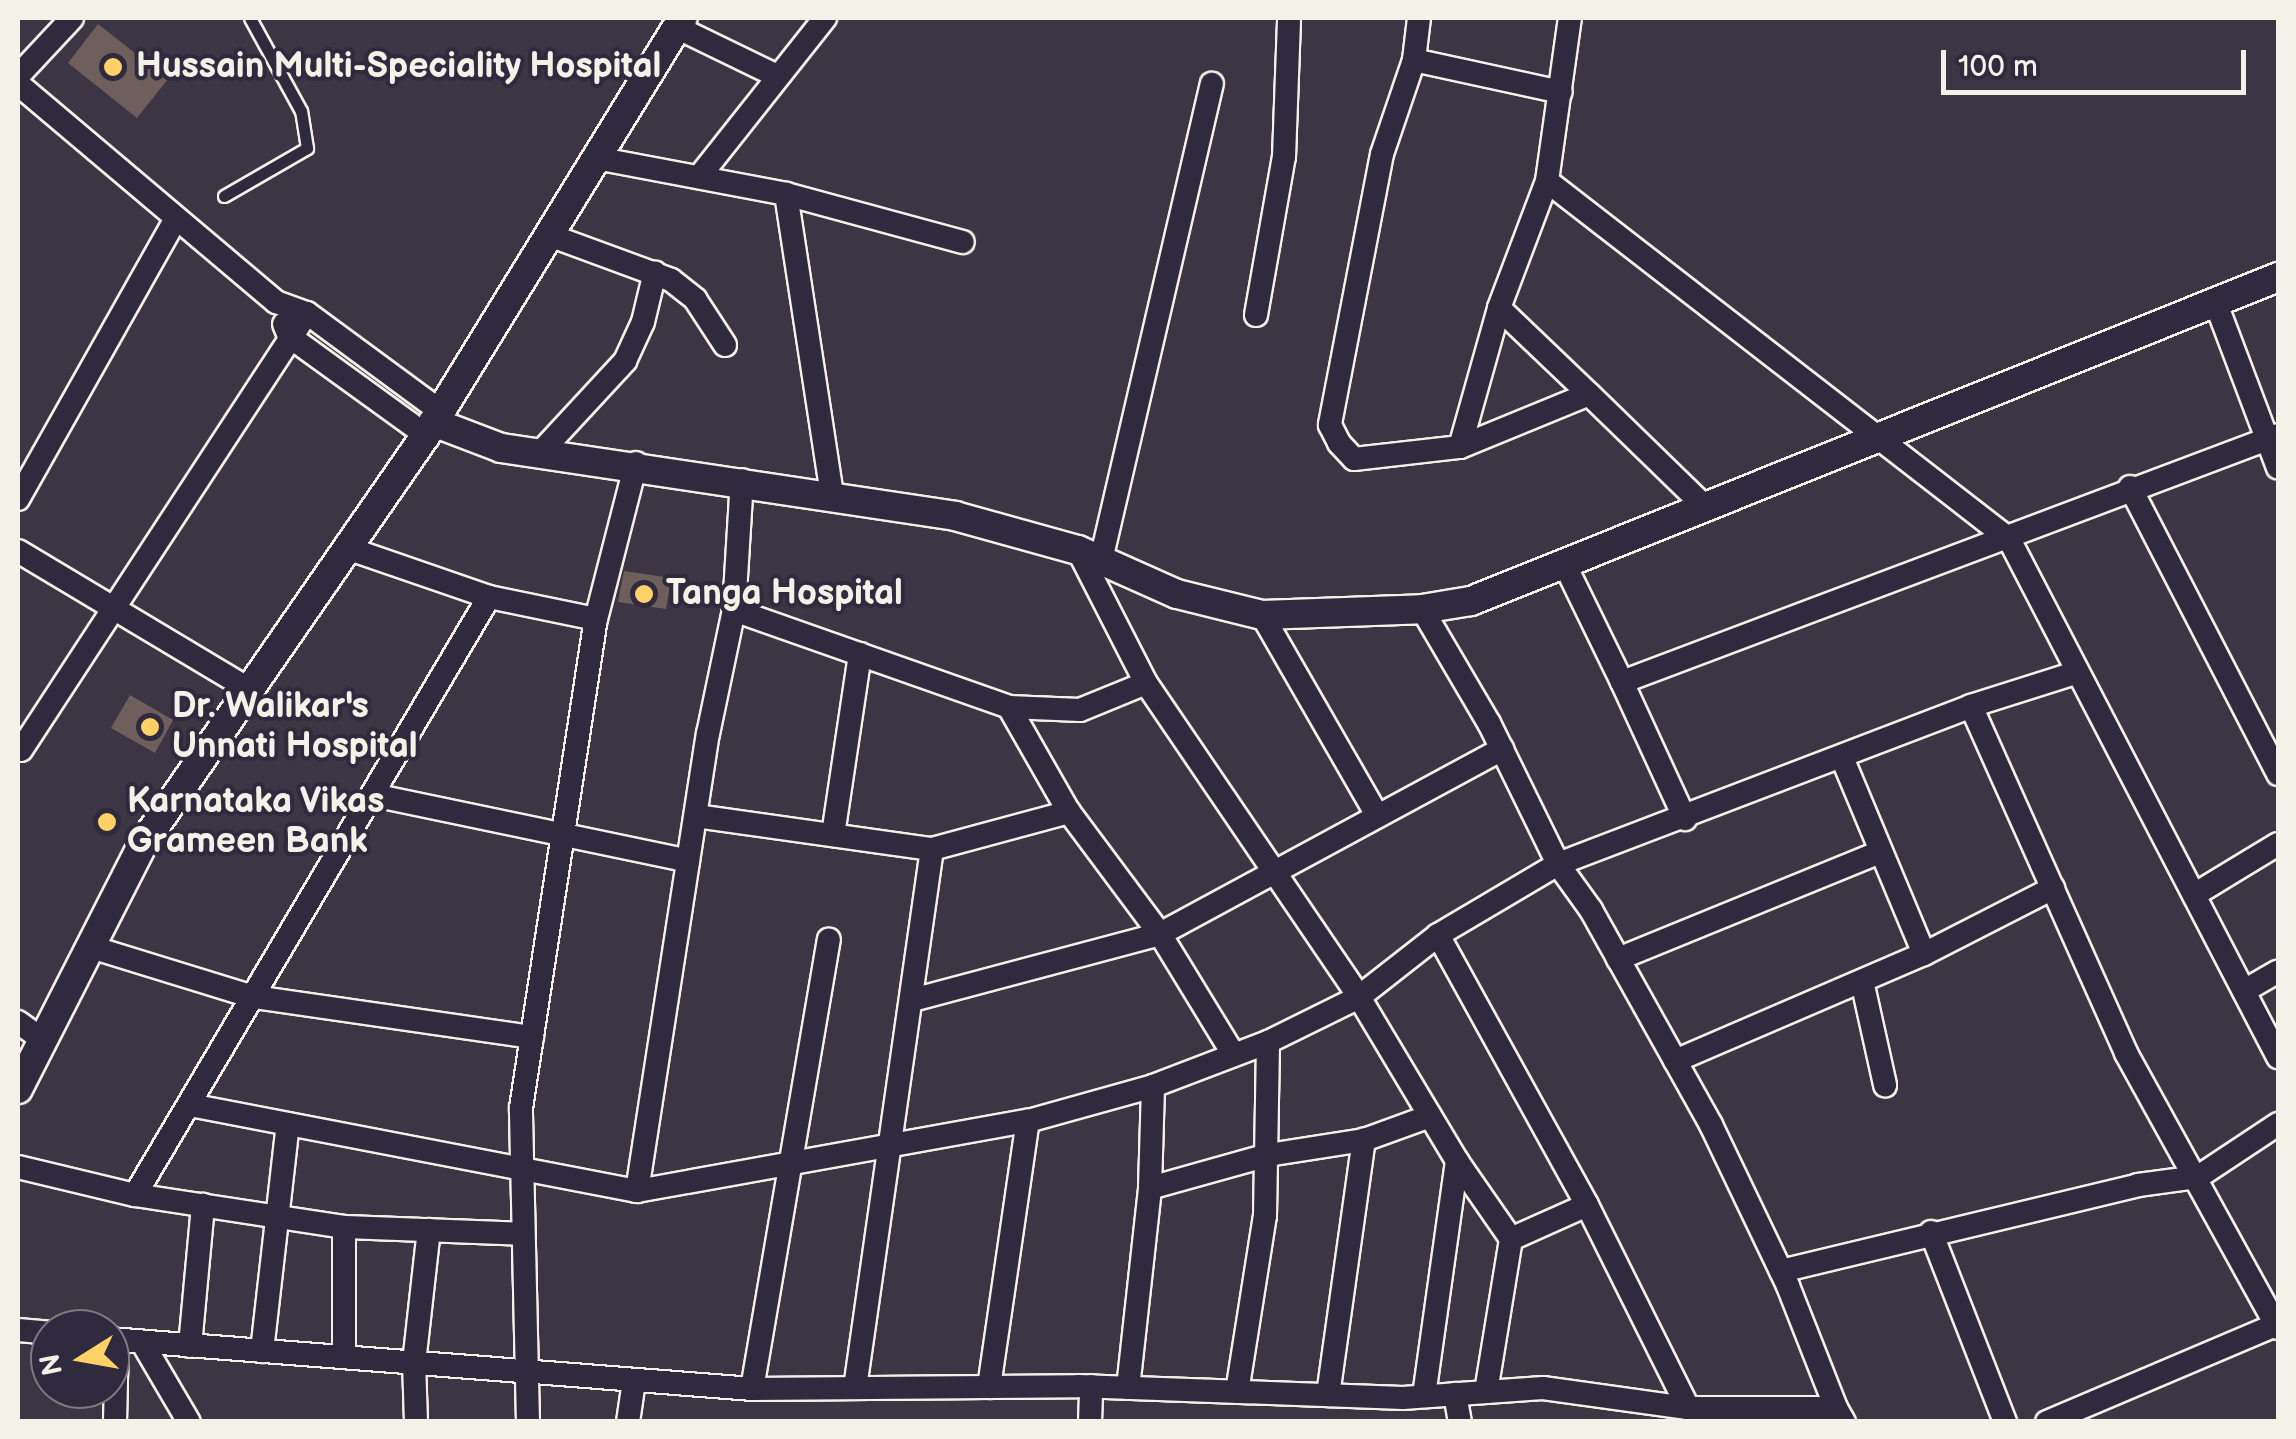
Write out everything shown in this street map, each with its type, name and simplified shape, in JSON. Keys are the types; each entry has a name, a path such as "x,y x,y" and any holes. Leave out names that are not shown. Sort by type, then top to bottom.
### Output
{"street":[{"path":"70,18 18,80 175,220 276,302 307,313 433,422"},
{"path":"699,177 825,18"},
{"path":"1256,316 1284,157 1289,18"},
{"path":"1419,18 1414,60 1382,154 1330,425 1354,459 1460,447 1589,394"},
{"path":"1460,447 1498,308 1547,180 1570,18"},
{"path":"18,1089 144,842 433,422 680,22 777,76"},
{"path":"1414,60 1561,92"},
{"path":"1212,84 1089,555 1146,683 1359,997 1510,1239 1486,1392"},
{"path":"596,158 786,194 963,242"},
{"path":"1547,180 2009,539 2278,1057"},
{"path":"786,194 832,495"},
{"path":"18,500 175,220"},
{"path":"548,235 655,272 695,299 725,344"},
{"path":"539,454 625,361 644,322 655,272"},
{"path":"276,302 288,336 463,437 539,454 636,463 955,516 1089,555 1178,594 1262,614 1422,610 1471,600 1876,434 2278,277"},
{"path":"2215,301 2272,437 2278,468"},
{"path":"1498,308 1702,504"},
{"path":"21,750 288,336 307,313"},
{"path":"1622,682 2009,539 2130,487 2272,437"},
{"path":"528,1422 520,1172 532,1037 596,619 636,463"},
{"path":"637,1191 688,860 734,610 742,480"},
{"path":"2130,487 2278,774"},
{"path":"347,548 489,597 596,619"},
{"path":"18,551 250,690"},
{"path":"1564,563 1685,819"},
{"path":"135,1195 489,597"},
{"path":"734,610 1009,707 1080,710 1146,683"},
{"path":"130,1341 752,1389 1091,1386 1424,1396 1543,1388 1688,1408 1840,1414 1781,1271 1675,1062 1618,959 1558,864 1502,749 1422,610"},
{"path":"1262,614 1376,813"},
{"path":"833,836 860,654"},
{"path":"190,1104 520,1172 637,1191 894,1140 1028,1120 1153,1086 1232,1052 1268,1042 1359,997 1438,935 1558,864 1843,760 1971,706 2076,673"},
{"path":"1971,706 2126,1053 2278,1325 2048,1422"},
{"path":"1009,707 1069,812 1160,934 1232,1052"},
{"path":"916,998 1160,934 1376,813 1502,749"},
{"path":"1843,760 1924,954"},
{"path":"374,795 688,860"},
{"path":"696,816 932,849 1069,812"},
{"path":"2194,896 2278,844"},
{"path":"855,1388 916,998 932,849"},
{"path":"1618,959 1880,852"},
{"path":"1675,1062 1924,954 2054,888"},
{"path":"1438,935 1587,1205 1688,1408"},
{"path":"752,1389 795,1158 828,940"},
{"path":"91,947 254,997 532,1037"},
{"path":"2244,991 2278,971"},
{"path":"1862,980 1885,1085"},
{"path":"18,1022 42,1040"},
{"path":"1237,1392 1268,1154 1268,1042"},
{"path":"1128,1388 1150,1188 1153,1086"},
{"path":"1150,1188 1268,1154 1364,1140 1430,1116"},
{"path":"988,1387 1028,1120"},
{"path":"262,1351 288,1124"},
{"path":"1781,1271 1931,1232 2198,1177 2278,1124"},
{"path":"1328,1395 1364,1140"},
{"path":"1424,1396 1458,1161"},
{"path":"18,1167 135,1195 344,1227 523,1234"},
{"path":"190,1346 202,1205"},
{"path":"1510,1239 1587,1205"},
{"path":"344,1227 344,1358"},
{"path":"416,1422 414,1362 429,1230"},
{"path":"1931,1232 2006,1422"},
{"path":"142,1342 189,1422"},
{"path":"628,1422 634,1382"},
{"path":"1090,1422 1091,1386"},
{"path":"1455,1394 1460,1422"}],"lane":[{"path":"224,196 307,148 301,111 250,18"}],"building":[{"path":"98,24 168,79 137,118 68,63"},
{"path":"624,571 671,578 666,609 618,602"},
{"path":"130,695 173,720 155,753 111,728"}],"place":[{"name":"Hussain Multi-Speciality Hospital","path":"113,67"},
{"name":"Tanga Hospital","path":"644,594"},
{"name":"Dr. Walikar's Unnati Hospital","path":"150,727"},
{"name":"Karnataka Vikas Grameen Bank","path":"107,822"}]}
